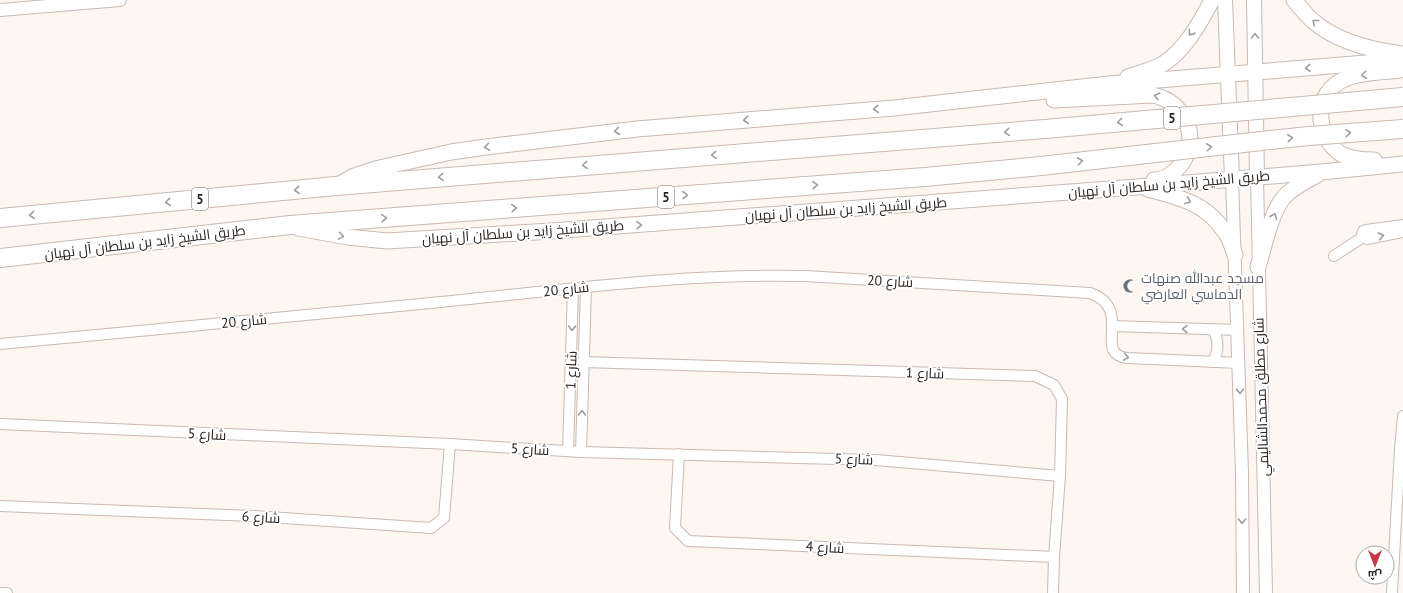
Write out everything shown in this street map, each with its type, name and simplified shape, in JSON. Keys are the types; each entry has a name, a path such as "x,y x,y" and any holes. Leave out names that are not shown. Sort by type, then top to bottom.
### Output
{"highway":[{"name":"5","path":"0,218 336,186 1046,129 1403,97"},
{"name":"طريق الشيخ زايد بن سلطان آل نهيان","path":"0,258 46,254 290,225 925,177 1042,166 1270,140 1403,129"},
{"path":"0,268 46,254"}],"main road":[{"path":"1109,84 1162,65 1177,52 1185,42 1212,0"},
{"path":"1225,0 1232,179"},
{"path":"1254,0 1257,177"},
{"path":"1294,0 1313,20 1329,32 1353,43 1383,51 1403,54"},
{"path":"336,186 354,176 376,169 451,152 637,129 894,108 1109,84 1403,60"},
{"path":"1403,70 1355,76 1345,79 1336,84 1329,92 1324,100 1320,112 1321,126 1327,140 1343,155 1368,160 1403,158"},
{"path":"894,108 1152,95 1164,98 1174,104 1182,112 1190,133 1188,151 1184,160 1173,172 1158,180 912,204"},
{"name":"طريق الشيخ زايد بن سلطان آل نهيان","path":"290,225 348,237 387,241 551,231 1137,187 1403,164"},
{"path":"1258,267 1269,229 1277,209 1284,198 1298,185 1321,172"},
{"path":"1137,187 1189,201 1210,214 1226,232 1236,255"}],"street":[{"path":"0,10 120,0"},
{"name":"شارع مطلق محمدالشاليمي","path":"1257,177 1263,473 1268,590"},
{"name":"شارع مطلق محمدالشاليمي","path":"1232,179 1236,255 1242,472 1243,593"},
{"path":"1363,237 1363,231 1403,226"},
{"path":"1363,237 1367,239 1403,232"},
{"path":"1334,256 1363,237"},
{"name":"شارع 20","path":"0,344 586,287 699,278 805,276 1084,293 1096,296 1106,303 1112,315 1112,346 1116,354 1120,356 1128,358 1239,363"},
{"name":"شارع 1","path":"581,452 586,287"},
{"name":"شارع 1","path":"568,451 573,289"},
{"path":"1112,326 1238,330"},
{"path":"1212,362 1218,346 1213,329"},
{"name":"شارع 1","path":"583,362 1035,376 1054,385 1062,399 1060,476 1053,593"},
{"path":"1392,593 1399,537 1403,416"},
{"name":"شارع 5","path":"0,424 450,444 581,452 876,460 1060,476"},
{"name":"شارع 6","path":"0,506 253,516 431,528 444,518 450,444"},
{"name":"شارع 4","path":"679,454 675,528 688,541 1054,557"},
{"path":"1242,472 1248,467 1255,467 1263,473"},
{"path":"0,593 7,593"}],"place":[{"name":"مسجد عبدالله صنهات الدماسي العارضي","path":"1130,286"}]}
